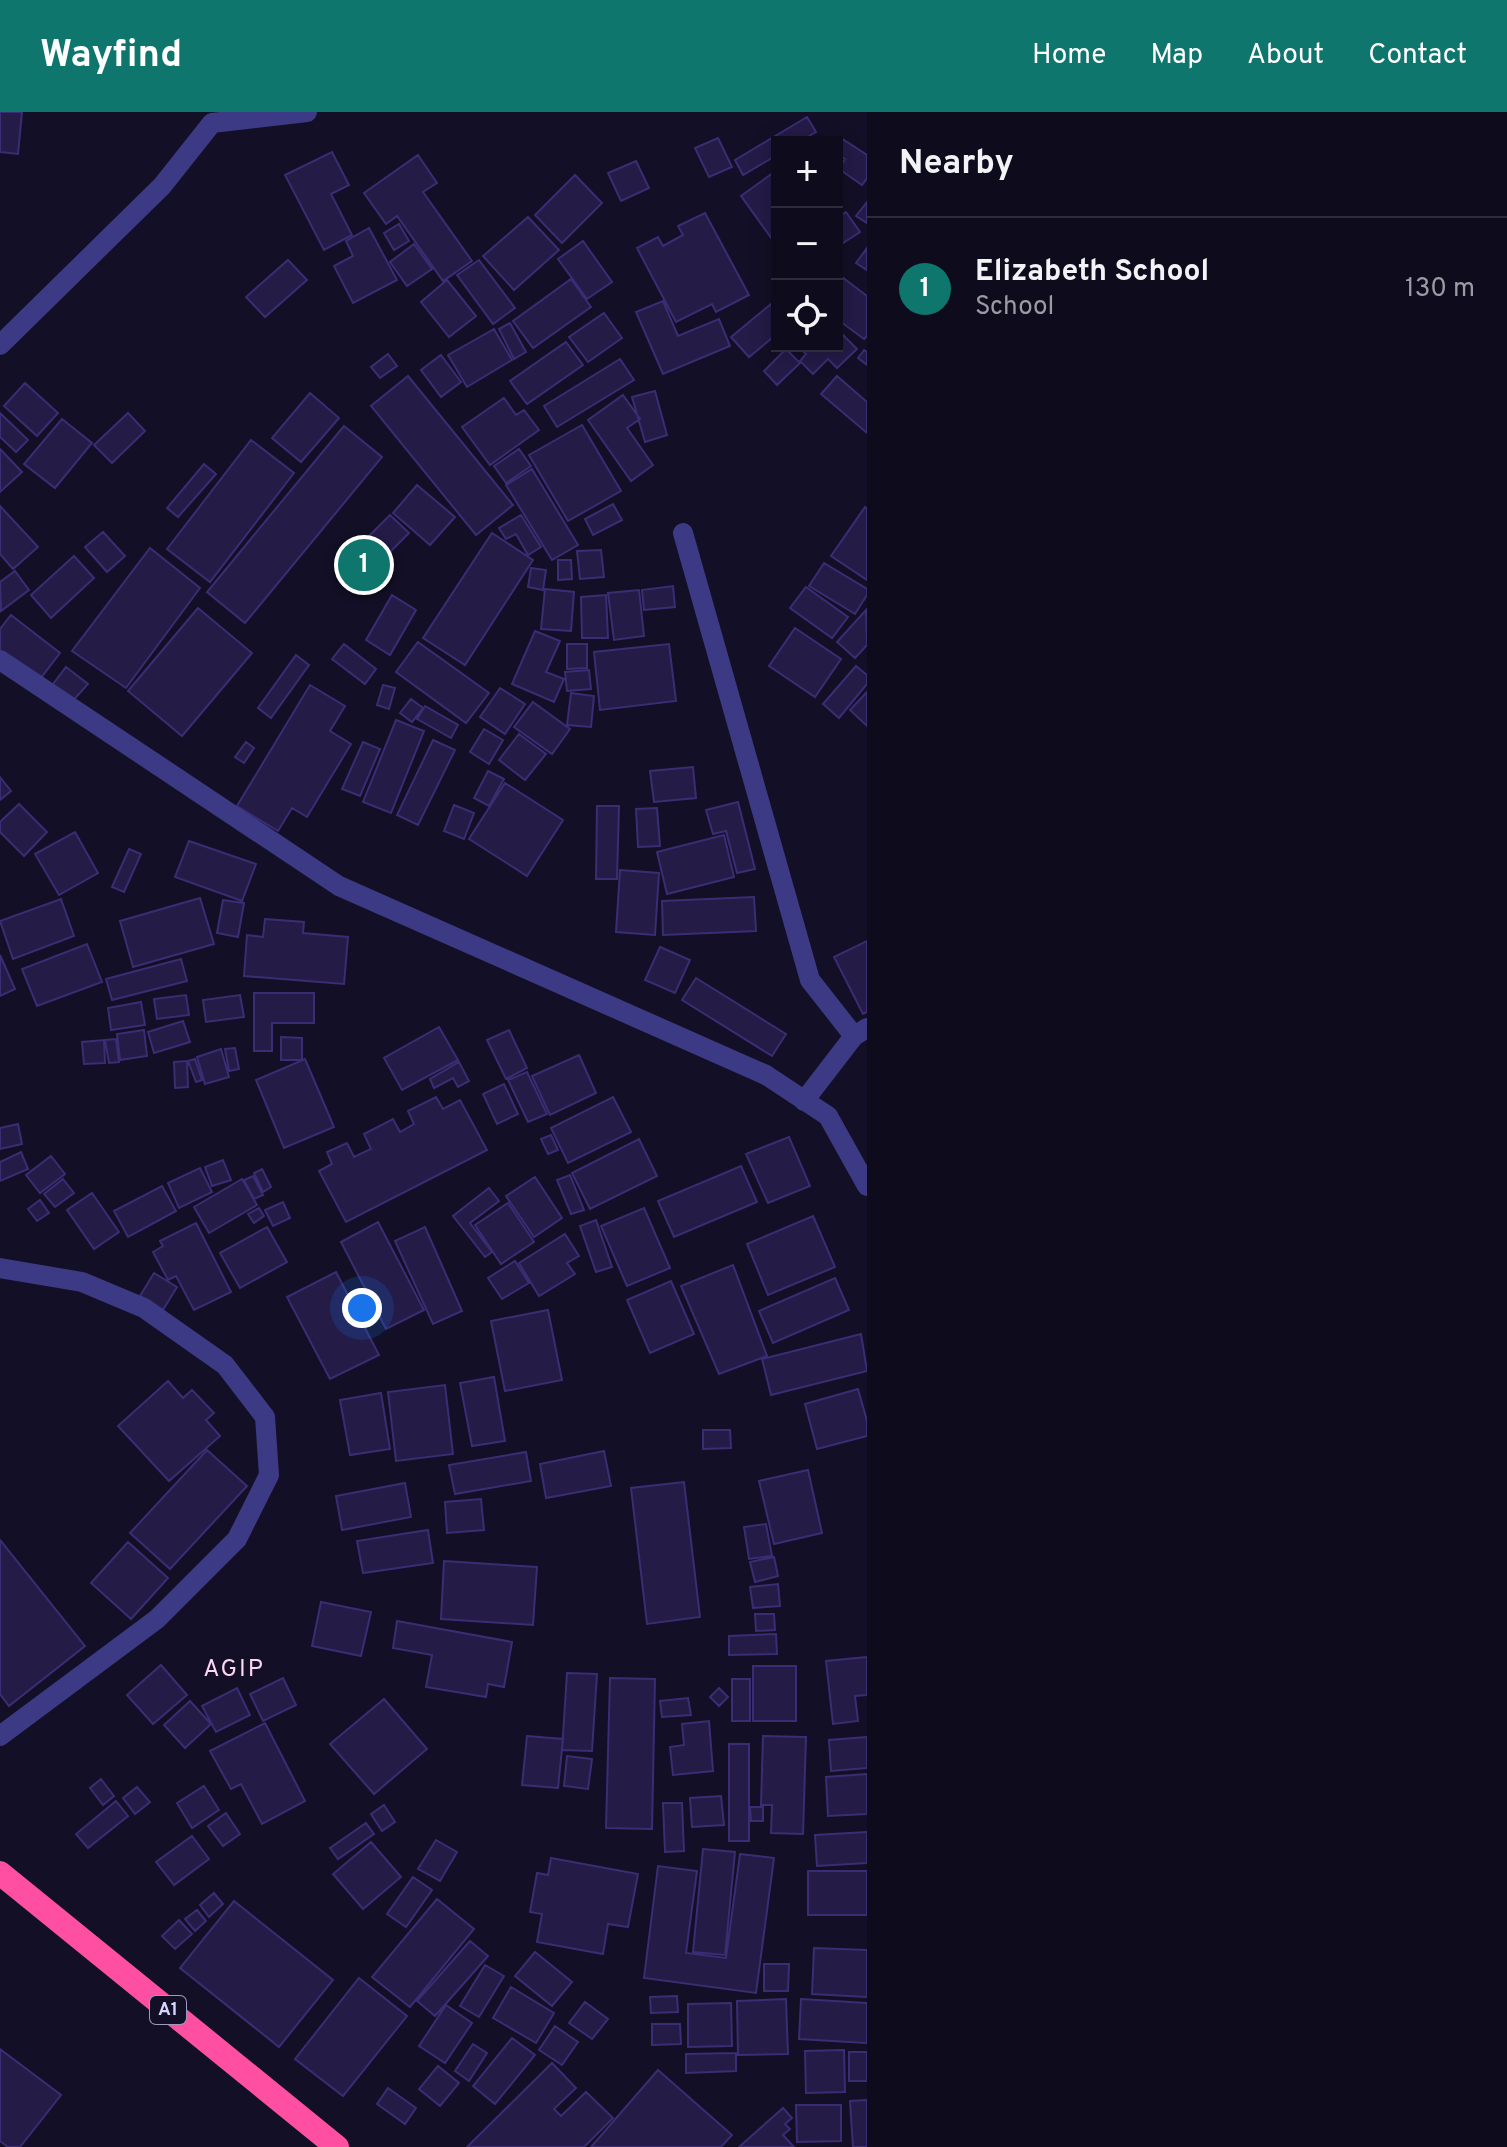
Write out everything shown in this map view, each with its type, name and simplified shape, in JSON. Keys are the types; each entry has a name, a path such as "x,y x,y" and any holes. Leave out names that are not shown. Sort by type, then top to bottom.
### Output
{"highway":[{"name":"A1","path":"0,1873 337,2147"}],"street":[{"path":"0,345 162,186 216,118 307,112"},
{"path":"683,533 810,980 861,1032 804,1101"},
{"path":"0,660 339,886 766,1075 828,1116 867,1186"},
{"path":"0,1268 82,1282 144,1308 225,1365 265,1417 269,1475 237,1539 157,1619 0,1736"}],"building":[{"path":"0,112 22,112 18,154 0,152"},
{"path":"807,117 816,132 809,136 775,136"},
{"path":"718,138 732,167 709,177 695,148"},
{"path":"771,138 771,159 743,175 735,160"},
{"path":"843,139 867,155 867,178 862,185 843,172"},
{"path":"332,152 349,185 331,194 352,235 324,250 285,175"},
{"path":"418,155 437,183 423,192 472,261 443,281 397,216 386,224 364,193"},
{"path":"636,161 649,188 621,201 608,173"},
{"path":"771,174 771,238 741,196"},
{"path":"575,175 602,203 562,243 535,215"},
{"path":"867,202 867,223 856,216"},
{"path":"846,212 860,232 843,243 843,214"},
{"path":"705,213 749,295 716,312 712,304 676,322 637,248 658,237 663,246 683,235 678,226"},
{"path":"528,217 559,250 514,290 483,256"},
{"path":"399,224 409,241 394,250 384,233"},
{"path":"369,228 397,280 353,303 334,266 353,256 346,241"},
{"path":"583,241 612,282 587,299 558,259"},
{"path":"414,244 432,269 407,286 390,262"},
{"path":"867,248 867,270 856,263"},
{"path":"288,260 307,280 265,317 246,297"},
{"path":"479,260 515,308 493,324 457,275"},
{"path":"843,278 867,296 867,336 864,339 843,323"},
{"path":"571,279 591,307 533,348 513,321"},
{"path":"447,280 476,316 449,337 421,302"},
{"path":"663,301 678,336 719,319 730,346 663,374 636,312"},
{"path":"771,304 771,339 749,357 731,337"},
{"path":"604,313 622,338 588,362 569,337"},
{"path":"510,323 526,352 514,359 499,329"},
{"path":"494,329 512,360 467,387 448,355"},
{"path":"843,335 857,349 837,368 828,359 813,374 800,361 806,354 804,352 843,352"},
{"path":"566,342 583,365 527,404 510,381"},
{"path":"864,350 867,352 867,365 858,358"},
{"path":"783,352 789,352 800,363 777,385 764,371"},
{"path":"388,354 397,366 380,378 371,367"},
{"path":"441,355 461,382 441,397 421,370"},
{"path":"620,359 634,380 557,427 544,406"},
{"path":"408,376 513,505 476,535 371,406"},
{"path":"837,376 867,402 867,433 821,394"},
{"path":"25,383 58,413 37,436 4,406"},
{"path":"655,391 667,435 645,442 632,397"},
{"path":"310,393 339,418 301,462 272,438"},
{"path":"623,395 640,419 627,428 653,465 631,481 588,420"},
{"path":"504,398 516,415 524,410 539,430 490,465 462,427"},
{"path":"0,413 28,440 16,452 0,437"},
{"path":"128,413 145,431 112,463 94,445"},
{"path":"62,419 92,443 55,488 24,464"},
{"path":"582,425 621,491 568,521 529,455"},
{"path":"344,426 382,457 245,623 207,592"},
{"path":"251,440 294,473 210,582 167,549"},
{"path":"0,449 22,472 0,492"},
{"path":"519,449 531,466 506,483 494,466"},
{"path":"204,464 216,474 178,517 167,508"},
{"path":"532,469 578,545 552,560 506,485"},
{"path":"417,485 455,517 430,545 393,513"},
{"path":"613,504 622,520 593,535 585,519"},
{"path":"0,506 38,547 13,569 0,554"},
{"path":"865,507 867,509 867,580 831,556"},
{"path":"390,515 409,533 388,554 369,536"},
{"path":"521,515 541,547 528,555 516,534 506,539 499,528"},
{"path":"103,532 125,556 107,572 85,547"},
{"path":"492,533 533,560 465,665 423,638"},
{"path":"150,548 200,588 126,688 72,651"},
{"path":"601,550 604,577 580,579 577,551"},
{"path":"74,556 94,578 51,618 31,595"},
{"path":"558,560 571,560 572,579 558,580"},
{"path":"824,563 867,589 867,595 855,614 809,586"},
{"path":"531,568 546,570 543,590 528,587"},
{"path":"15,571 29,590 1,611 0,582"},
{"path":"673,586 675,607 644,610 642,590"},
{"path":"806,587 848,617 832,638 790,608"},
{"path":"545,589 574,592 571,631 541,629"},
{"path":"639,590 644,636 614,640 608,593"},
{"path":"392,595 416,610 390,655 366,640"},
{"path":"606,595 608,638 582,638 581,597"},
{"path":"198,608 252,653 182,736 128,691"},
{"path":"866,610 867,645 855,658 837,642"},
{"path":"11,615 60,653 37,683 0,654 0,629"},
{"path":"795,628 841,659 815,697 769,666"},
{"path":"535,631 560,641 546,672 564,679 554,702 512,684"},
{"path":"418,642 489,693 466,723 396,672"},
{"path":"344,644 376,669 365,684 332,659"},
{"path":"567,644 587,644 587,668 567,669"},
{"path":"669,644 676,701 600,710 594,652"},
{"path":"296,655 309,665 271,718 258,708"},
{"path":"856,666 867,675 867,684 839,718 823,704"},
{"path":"66,667 88,684 70,704 50,688"},
{"path":"589,670 591,689 567,691 565,672"},
{"path":"310,685 345,706 330,731 351,744 307,817 292,808 278,831 237,806"},
{"path":"383,685 395,688 389,709 377,705"},
{"path":"500,688 525,704 505,734 480,717"},
{"path":"867,692 867,726 850,710"},
{"path":"571,693 594,696 591,727 567,725"},
{"path":"411,699 423,708 412,722 400,713"},
{"path":"533,702 570,729 552,754 514,727"},
{"path":"425,706 458,725 451,738 417,719"},
{"path":"396,720 424,731 391,813 363,802"},
{"path":"484,729 503,740 489,764 470,752"},
{"path":"519,734 546,754 525,780 499,760"},
{"path":"433,740 455,750 418,825 397,815"},
{"path":"246,742 254,748 244,763 235,757"},
{"path":"363,742 380,749 360,796 342,789"},
{"path":"693,767 696,798 654,802 650,771"},
{"path":"488,771 504,779 489,806 474,798"},
{"path":"0,777 11,791 0,800"},
{"path":"505,783 563,820 527,876 469,839"},
{"path":"738,802 755,869 737,873 726,831 713,834 706,810"},
{"path":"19,804 47,832 24,856 0,832 0,822"},
{"path":"454,805 474,813 464,839 444,831"},
{"path":"597,806 619,806 617,879 596,879"},
{"path":"657,808 660,846 638,847 636,809"},
{"path":"75,832 98,873 59,895 35,854"},
{"path":"724,835 734,877 667,894 657,852"},
{"path":"189,841 256,864 242,901 175,877"},
{"path":"129,849 141,854 124,892 112,887"},
{"path":"620,870 659,873 655,935 616,932"},
{"path":"754,897 756,931 663,935 662,901"},
{"path":"200,898 214,944 133,967 120,921"},
{"path":"61,899 74,936 13,959 0,921"},
{"path":"223,900 244,903 238,937 217,933"},
{"path":"265,919 304,922 303,933 348,937 344,984 244,976 247,935 263,937"},
{"path":"867,941 867,1012 863,1014 834,957"},
{"path":"87,944 102,982 37,1006 22,969"},
{"path":"660,947 690,960 675,993 645,980"},
{"path":"0,955 15,989 0,996"},
{"path":"181,959 187,981 112,1000 106,979"},
{"path":"696,978 786,1034 772,1056 682,1000"},
{"path":"254,993 314,993 314,1023 272,1023 272,1051 254,1051"},
{"path":"186,995 189,1015 157,1019 154,999"},
{"path":"240,995 244,1017 206,1022 203,1000"},
{"path":"141,1002 145,1025 111,1030 108,1008"},
{"path":"183,1021 190,1042 154,1053 148,1032"},
{"path":"439,1027 458,1060 402,1090 384,1058"},
{"path":"144,1030 147,1056 120,1060 117,1034"},
{"path":"509,1030 527,1068 506,1079 487,1040"},
{"path":"281,1037 302,1038 302,1060 281,1060"},
{"path":"116,1039 119,1062 109,1063 105,1040"},
{"path":"104,1040 105,1063 84,1064 82,1042"},
{"path":"235,1048 239,1069 229,1071 225,1049"},
{"path":"221,1049 229,1077 205,1084 197,1057"},
{"path":"579,1055 596,1093 550,1115 532,1076"},
{"path":"195,1059 202,1080 196,1082 188,1061"},
{"path":"305,1059 334,1127 284,1148 256,1080"},
{"path":"187,1061 188,1087 175,1088 174,1062"},
{"path":"459,1062 469,1081 458,1087 453,1078 434,1088 430,1079"},
{"path":"527,1072 547,1114 528,1122 508,1080"},
{"path":"504,1084 518,1114 497,1124 483,1094"},
{"path":"436,1097 443,1109 460,1100 487,1150 346,1222 319,1171 332,1164 327,1152 347,1143 354,1157 371,1149 364,1134 393,1119 400,1132 414,1124 408,1111"},
{"path":"613,1097 631,1132 568,1163 551,1128"},
{"path":"18,1124 22,1144 0,1149 0,1128"},
{"path":"551,1135 558,1150 548,1154 541,1139"},
{"path":"789,1137 810,1186 768,1203 746,1154"},
{"path":"639,1139 657,1176 590,1209 572,1173"},
{"path":"21,1152 28,1169 0,1181 0,1162"},
{"path":"51,1156 65,1174 40,1193 26,1175"},
{"path":"223,1160 231,1180 212,1186 205,1167"},
{"path":"741,1166 757,1202 674,1237 658,1201"},
{"path":"200,1168 212,1192 179,1208 168,1183"},
{"path":"262,1169 271,1187 263,1192 254,1173"},
{"path":"570,1175 584,1210 571,1214 557,1180"},
{"path":"253,1176 263,1195 254,1199 244,1180"},
{"path":"535,1177 562,1218 534,1237 506,1196"},
{"path":"63,1179 74,1193 55,1207 44,1194"},
{"path":"242,1179 257,1205 209,1233 194,1207"},
{"path":"162,1186 176,1211 128,1237 114,1211"},
{"path":"489,1188 499,1201 470,1223 492,1252 485,1257 453,1216"},
{"path":"92,1193 119,1232 94,1249 67,1210"},
{"path":"40,1200 49,1213 37,1221 28,1209"},
{"path":"283,1202 290,1218 273,1226 265,1210"},
{"path":"508,1203 534,1242 501,1264 475,1225"},
{"path":"259,1208 264,1216 254,1223 248,1214"},
{"path":"644,1208 670,1268 627,1286 601,1226"},
{"path":"813,1216 835,1267 768,1295 747,1244"},
{"path":"596,1220 612,1267 596,1272 580,1226"},
{"path":"378,1222 424,1310 386,1329 341,1242"},
{"path":"196,1223 231,1292 194,1310 176,1276 168,1280 153,1252 163,1246 160,1241"},
{"path":"267,1227 287,1262 240,1288 220,1253"},
{"path":"425,1227 462,1311 433,1324 395,1241"},
{"path":"565,1234 579,1256 567,1263 575,1274 539,1296 519,1263"},
{"path":"515,1261 529,1283 502,1299 488,1278"},
{"path":"733,1265 767,1356 719,1374 681,1286"},
{"path":"336,1272 379,1355 330,1379 287,1297"},
{"path":"154,1273 177,1287 163,1310 140,1296"},
{"path":"835,1278 849,1310 773,1343 759,1311"},
{"path":"671,1281 694,1334 650,1353 627,1300"},
{"path":"548,1310 562,1380 505,1391 491,1321"},
{"path":"861,1334 867,1371 771,1395 762,1359"},
{"path":"494,1377 505,1441 472,1446 460,1383"},
{"path":"168,1381 183,1398 192,1390 214,1413 206,1420 220,1436 169,1481 118,1426"},
{"path":"445,1385 453,1454 396,1461 388,1392"},
{"path":"858,1389 867,1421 867,1436 817,1449 805,1404"},
{"path":"381,1393 390,1449 350,1455 340,1400"},
{"path":"703,1430 730,1430 731,1448 703,1449"},
{"path":"207,1450 247,1486 170,1569 130,1533"},
{"path":"604,1451 611,1486 546,1498 540,1464"},
{"path":"526,1452 531,1481 455,1494 449,1465"},
{"path":"808,1470 822,1533 774,1544 759,1481"},
{"path":"684,1482 700,1617 647,1624 631,1488"},
{"path":"405,1483 411,1517 342,1530 336,1496"},
{"path":"481,1499 484,1530 447,1533 445,1502"},
{"path":"766,1524 772,1556 749,1559 744,1527"},
{"path":"428,1530 433,1563 363,1573 357,1541"},
{"path":"0,1540 85,1646 9,1706 0,1694"},
{"path":"128,1542 168,1578 131,1619 91,1583"},
{"path":"774,1557 778,1576 755,1582 750,1562"},
{"path":"444,1561 537,1567 533,1625 441,1619"},
{"path":"778,1584 780,1606 753,1608 750,1587"},
{"path":"321,1602 371,1612 361,1656 312,1646"},
{"path":"755,1614 774,1614 775,1630 756,1631"},
{"path":"397,1621 512,1642 504,1687 488,1684 486,1697 426,1687 432,1655 393,1648"},
{"path":"776,1634 777,1654 729,1655 729,1636"},
{"path":"867,1657 867,1695 855,1696 858,1721 833,1724 826,1661"},
{"path":"161,1665 187,1695 153,1724 127,1695"},
{"path":"753,1666 796,1666 796,1721 753,1721"},
{"path":"567,1673 597,1674 592,1751 562,1750"},
{"path":"283,1678 296,1705 263,1721 250,1694"},
{"path":"610,1678 655,1679 652,1829 606,1828"},
{"path":"732,1679 750,1679 750,1721 732,1721"},
{"path":"237,1688 250,1715 216,1732 202,1706"},
{"path":"719,1688 728,1697 719,1706 710,1697"},
{"path":"688,1698 691,1715 662,1717 660,1701"},
{"path":"384,1699 427,1749 374,1794 330,1744"},
{"path":"190,1701 211,1724 185,1748 164,1725"},
{"path":"709,1721 713,1771 673,1775 670,1747 684,1745 682,1724"},
{"path":"265,1723 305,1801 262,1824 241,1784 231,1789 210,1751"},
{"path":"527,1736 563,1739 558,1788 522,1785"},
{"path":"763,1736 806,1737 803,1834 771,1833 772,1805 761,1805"},
{"path":"867,1737 867,1768 831,1771 829,1740"},
{"path":"729,1744 749,1744 749,1841 729,1841"},
{"path":"567,1756 592,1759 588,1789 564,1786"},
{"path":"867,1774 867,1814 828,1816 826,1777"},
{"path":"101,1779 114,1796 103,1805 90,1788"},
{"path":"204,1786 219,1810 192,1828 177,1803"},
{"path":"137,1787 150,1802 135,1814 123,1798"},
{"path":"721,1796 724,1825 692,1827 690,1798"},
{"path":"116,1801 128,1816 88,1848 76,1834"},
{"path":"663,1803 682,1803 684,1851 665,1852"},
{"path":"384,1805 395,1822 382,1831 371,1814"},
{"path":"750,1807 763,1807 763,1821 751,1821"},
{"path":"226,1813 240,1834 223,1846 208,1826"},
{"path":"366,1823 374,1834 338,1859 330,1848"},
{"path":"867,1832 867,1863 817,1866 815,1835"},
{"path":"192,1836 209,1859 174,1885 156,1862"},
{"path":"436,1840 457,1852 440,1881 418,1869"},
{"path":"371,1842 401,1877 363,1909 333,1874"},
{"path":"703,1849 735,1852 725,1955 693,1952"},
{"path":"740,1854 774,1858 756,1993 644,1978 658,1866 697,1871 686,1953 726,1958"},
{"path":"551,1858 638,1874 628,1927 608,1924 603,1954 537,1942 542,1914 530,1912 537,1873 548,1875"},
{"path":"808,1871 867,1871 867,1915 808,1915"},
{"path":"413,1877 432,1890 406,1927 387,1914"},
{"path":"214,1893 223,1904 209,1917 200,1905"},
{"path":"437,1899 474,1929 410,2007 372,1977"},
{"path":"234,1901 333,1980 279,2047 180,1968"},
{"path":"197,1910 206,1921 195,1931 185,1919"},
{"path":"179,1920 192,1934 175,1949 162,1936"},
{"path":"470,1941 488,1956 435,2016 417,2001"},
{"path":"814,1948 867,1950 867,1997 812,1994"},
{"path":"535,1952 572,1982 552,2006 515,1976"},
{"path":"764,1964 789,1964 788,1991 764,1991"},
{"path":"485,1965 504,1976 479,2017 460,2006"},
{"path":"359,1978 407,2016 343,2096 295,2059"},
{"path":"511,1987 554,2013 536,2043 493,2018"},
{"path":"677,1996 678,2012 651,2013 650,1997"},
{"path":"786,1999 788,2054 738,2055 737,2001"},
{"path":"801,1999 867,2003 867,2043 799,2039"},
{"path":"585,2002 608,2019 592,2039 569,2023"},
{"path":"731,2003 732,2046 688,2047 688,2004"},
{"path":"446,2005 472,2023 445,2063 419,2046"},
{"path":"652,2024 680,2024 681,2044 652,2045"},
{"path":"555,2026 578,2042 562,2065 539,2050"},
{"path":"512,2038 535,2055 495,2104 473,2086"},
{"path":"473,2044 487,2053 469,2081 455,2071"},
{"path":"0,2049 61,2095 20,2147 8,2147 0,2141"},
{"path":"844,2050 845,2092 806,2093 805,2051"},
{"path":"849,2052 867,2052 867,2081 849,2081"},
{"path":"736,2053 736,2071 686,2073 686,2054"},
{"path":"552,2063 576,2088 554,2109 561,2116 586,2092 613,2118 584,2147 467,2147"},
{"path":"438,2066 459,2083 440,2106 419,2089"},
{"path":"658,2070 732,2135 721,2147 591,2147"},
{"path":"388,2088 416,2108 405,2124 377,2104"},
{"path":"867,2100 867,2147 853,2147 850,2101"},
{"path":"796,2105 841,2105 841,2141 797,2142"},
{"path":"783,2108 792,2118 785,2124 790,2129 783,2135 794,2147 739,2147"}],"place":[{"name":"Elizabeth School","path":"364,565"}],"district":[{"name":"AGIP","path":"234,1670"}]}
